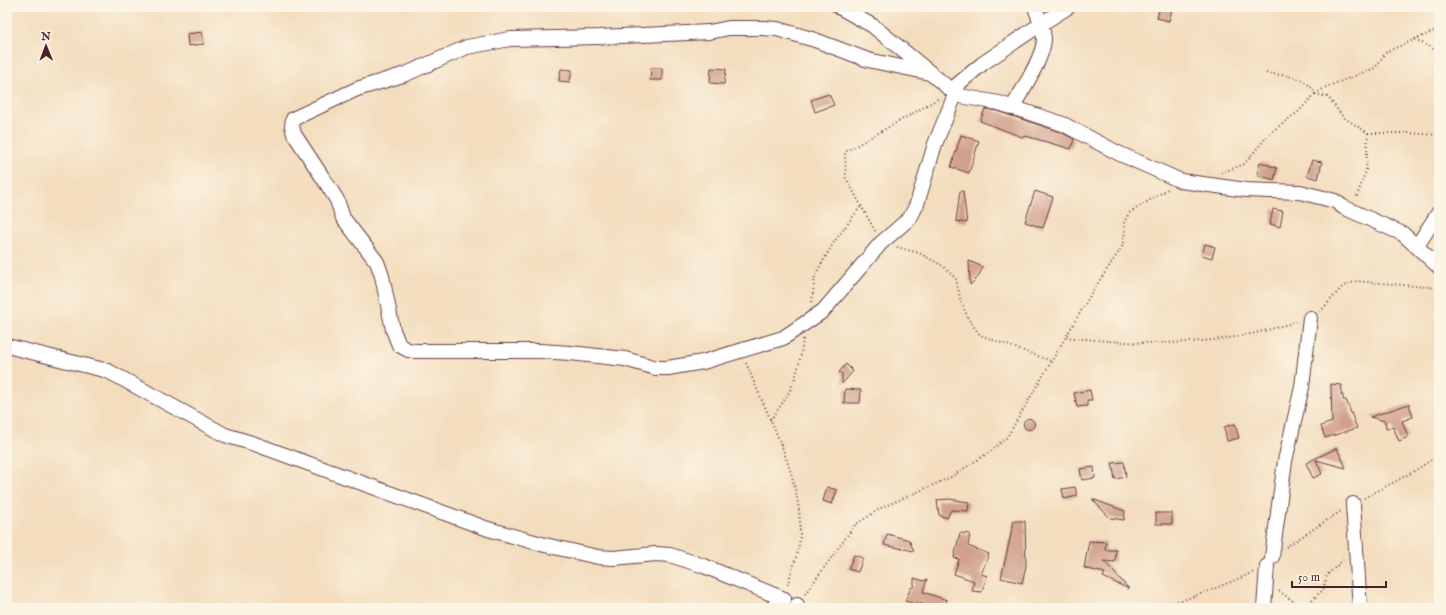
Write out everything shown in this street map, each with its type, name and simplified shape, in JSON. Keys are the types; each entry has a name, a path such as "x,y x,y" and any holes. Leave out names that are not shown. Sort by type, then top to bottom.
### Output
{"street":[{"path":"839,7 873,26 953,92 982,99 1063,124 1118,153 1181,181 1246,190 1300,192 1335,201 1352,211 1403,234 1439,267"},
{"path":"1012,108 1025,86 1042,51 1044,39 1035,7"},
{"path":"930,73 868,60 815,40 777,29 729,28 709,32 599,38 510,39 493,41 460,50 406,74 357,90 293,120 292,126 294,134 337,200 343,218 377,262 382,276 393,330 399,345 415,351 540,351 585,354 625,359 656,368 668,368 703,362 741,352 783,338 823,311 882,243 910,218 917,204 929,159 953,92 982,64 1068,7"},
{"path":"1417,246 1439,212"},
{"path":"1264,608 1284,461 1302,387 1310,318"},
{"path":"7,346 108,371 225,435 254,444 488,529 545,545 598,557 613,558 656,554 670,556 704,566 784,599"},
{"path":"1353,504 1360,608"},
{"path":"772,608 784,599"}],"path":[{"path":"1219,174 1244,164 1270,133 1298,112 1315,94 1326,87 1375,68 1386,52 1439,29"},
{"path":"1415,39 1439,52"},
{"path":"1266,73 1298,78 1312,86 1315,94"},
{"path":"953,92 845,152 846,178 882,243 918,253 943,266 956,279 961,302 969,320 980,335 1052,361"},
{"path":"1315,94 1328,97 1343,117 1368,133 1439,135"},
{"path":"1352,211 1366,171 1368,133"},
{"path":"797,607 830,558 855,525 881,508 951,477 991,452 1007,437 1097,284 1122,247 1125,233 1124,222 1129,213 1181,181"},
{"path":"1066,337 1123,343 1192,341 1227,338 1310,318 1324,308 1343,286 1357,281 1439,288"},
{"path":"741,352 786,458 798,504 800,535 784,599"},
{"path":"1146,608 1168,605 1197,597 1270,562 1353,504 1413,472 1439,455"},
{"path":"1267,585 1289,597 1303,608 1323,590 1327,575 1338,566 1356,546"}],"building":[{"path":"1160,7 1172,10 1169,21 1157,18"},
{"path":"202,32 204,44 188,46 187,34"},
{"path":"651,68 662,68 662,80 650,80"},
{"path":"711,68 726,69 724,84 710,83"},
{"path":"561,69 572,70 570,82 559,81"},
{"path":"829,94 834,105 815,112 811,100"},
{"path":"985,109 997,111 1060,132 1074,139 1071,149 1026,136 1022,137 980,121"},
{"path":"961,135 979,141 969,173 951,167"},
{"path":"1312,160 1322,162 1318,179 1307,176"},
{"path":"1260,162 1277,168 1274,180 1257,175"},
{"path":"960,191 963,191 967,223 956,221"},
{"path":"1035,191 1053,197 1043,228 1025,222"},
{"path":"1273,209 1283,211 1280,227 1270,224"},
{"path":"1205,244 1215,247 1212,258 1202,255"},
{"path":"969,261 983,267 978,277 970,285"},
{"path":"846,364 853,371 842,384 842,374 839,372"},
{"path":"1331,384 1342,385 1341,395 1343,395 1343,400 1346,400 1357,428 1325,438 1321,426 1332,422"},
{"path":"845,389 861,390 860,403 844,403"},
{"path":"1090,390 1092,400 1087,400 1087,406 1077,407 1074,393"},
{"path":"1409,404 1413,417 1402,421 1408,437 1399,441 1393,427 1386,429 1385,421 1370,417"},
{"path":"1027,419 1031,419 1033,420 1033,428 1027,429 1024,426 1024,422"},
{"path":"1235,424 1239,438 1227,441 1224,427"},
{"path":"1337,448 1346,468 1316,460 1322,474 1313,478 1306,463"},
{"path":"1124,462 1126,477 1115,479 1112,463"},
{"path":"1094,467 1095,478 1082,480 1080,469"},
{"path":"827,487 837,490 832,504 823,501"},
{"path":"1075,487 1077,496 1064,499 1062,489"},
{"path":"949,499 969,502 968,511 951,510 947,518 939,515 937,500"},
{"path":"1092,499 1125,511 1124,520 1110,518"},
{"path":"1156,513 1172,513 1172,524 1156,524"},
{"path":"1014,521 1025,521 1026,566 1022,583 1001,578"},
{"path":"960,533 970,534 968,546 989,554 981,574 987,576 982,592 972,591 974,581 954,574 959,559 954,558"},
{"path":"887,534 909,540 914,551 884,545"},
{"path":"1089,541 1106,542 1105,550 1116,550 1115,562 1104,561 1129,589 1103,577 1105,573 1084,568"},
{"path":"854,555 863,558 858,572 848,569"},
{"path":"914,578 924,581 927,579 923,592 947,600 944,608 933,608 917,602 915,607 915,604 905,601 911,588 914,586"}]}
